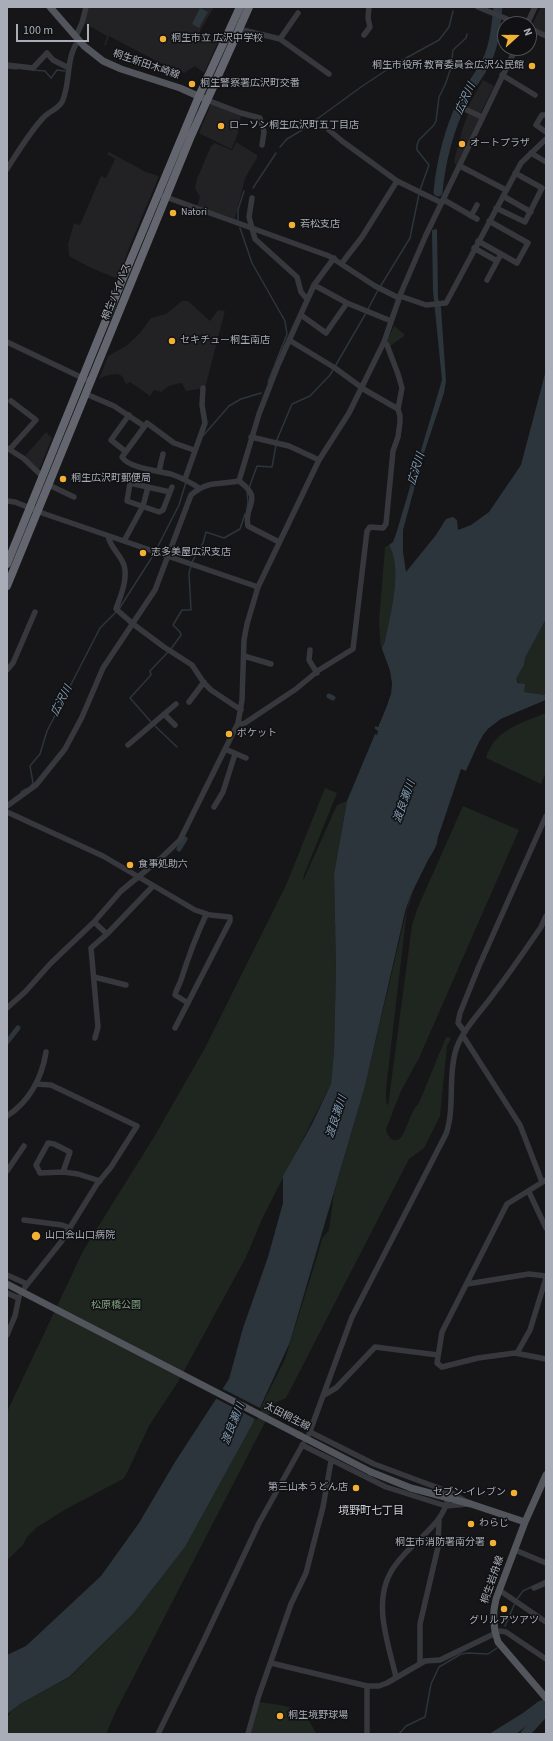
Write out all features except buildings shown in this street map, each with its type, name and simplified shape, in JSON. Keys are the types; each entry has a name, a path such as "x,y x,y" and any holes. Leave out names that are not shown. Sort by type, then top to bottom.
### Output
{"highway":[{"name":"桐生バイパス","path":"7,586 34,510 43,477 87,380 240,7"},
{"name":"桐生バイパス","path":"203,98 249,7"},
{"name":"桐生バイパス","path":"7,564 34,510 49,485 86,394 87,380 106,353 163,196"}],"main road":[{"name":"桐生新田木崎線","path":"50,7 93,54 108,63 180,88 203,98"},
{"name":"太田桐生線","path":"7,1284 371,1472 411,1488 449,1495 525,1522"},
{"name":"桐生岩舟線","path":"546,1475 514,1550 493,1611 495,1633 504,1650 546,1698"}],"street":[{"path":"7,169 39,123 47,114 56,110 64,97 75,46 86,7"},
{"path":"364,35 370,27 369,7"},
{"path":"478,7 498,16"},
{"path":"280,39 298,13"},
{"path":"239,29 280,39 329,74"},
{"path":"7,66 32,68 46,53 52,60 70,68"},
{"path":"7,1008 25,992 51,963 94,922 121,891 160,859 180,840 238,723 241,710 246,624 258,587 319,460 349,413 384,342 399,297 426,235 512,56"},
{"path":"502,75 535,95"},
{"path":"203,98 241,113 260,118 264,132 262,145"},
{"path":"461,107 482,117"},
{"path":"546,115 542,115 536,125 546,132"},
{"path":"329,130 397,181 443,201 477,219"},
{"path":"163,196 334,258 375,286 399,297 426,305 443,304 448,299 488,221 521,163 546,139"},
{"path":"541,144 546,148"},
{"path":"531,153 546,162"},
{"path":"460,166 506,190"},
{"path":"496,208 523,223 530,212 542,188 515,173"},
{"path":"342,263 362,237 397,181"},
{"path":"503,196 530,212"},
{"path":"252,198 249,213 253,235 259,244 297,278 301,292 307,300"},
{"path":"471,216 478,204"},
{"path":"478,241 518,263 528,243 488,221"},
{"path":"474,248 498,261"},
{"path":"487,280 501,254"},
{"path":"239,481 259,414 300,314 314,285 334,258"},
{"path":"314,285 347,303 391,321"},
{"path":"300,314 326,333 347,303"},
{"path":"289,340 398,409"},
{"path":"7,342 87,380"},
{"path":"238,723 245,723 296,690 317,673 352,651 354,646 366,531 370,527 383,528 386,524 393,451 398,437 400,422 398,409 402,388 387,345 384,342"},
{"path":"185,479 194,450 205,423 202,405 203,388"},
{"path":"86,394 110,404 144,426"},
{"path":"11,401 36,420 9,449 23,458 43,477"},
{"path":"125,451 111,440 129,415"},
{"path":"194,450 174,443 148,423 144,426 122,457 135,466 159,471 185,479 199,488"},
{"path":"251,437 289,446 319,460"},
{"path":"159,471 163,454"},
{"path":"131,480 148,487 171,489 160,512 126,500 131,480"},
{"path":"7,806 36,785 61,754 73,735 103,668 155,590 191,495 199,488 214,483 239,481 252,493 252,501 247,522 248,526 279,542"},
{"path":"49,485 74,498"},
{"path":"124,541 143,506 148,487"},
{"path":"7,501 15,502 168,557 258,587"},
{"path":"108,536 124,565 125,584 116,609 133,624 164,647 192,665 211,690 241,710"},
{"path":"7,670 16,657 35,612"},
{"path":"310,650 309,660 317,673"},
{"path":"244,656 271,664"},
{"path":"189,702 204,682"},
{"path":"128,745 176,704"},
{"path":"164,714 176,725"},
{"path":"225,749 246,758"},
{"path":"214,807 223,792 235,754"},
{"path":"7,812 103,856 152,886 206,915 230,917 230,921 175,1028"},
{"path":"546,816 479,966 460,1013 458,1023 520,1125 544,1181 529,1192 507,1204 442,1332 437,1363 442,1367 478,1358 517,1353 546,1359"},
{"path":"94,1038 98,1026 91,948 107,934 152,886"},
{"path":"188,1002 175,995 187,959 206,915"},
{"path":"396,1677 382,1615 383,1594 387,1580 393,1568 406,1552 439,1520 446,1506 449,1495 374,1464 309,1433 352,1317 446,1134 450,1117 454,1054 464,1034 543,929 546,916"},
{"path":"94,922 107,934"},
{"path":"94,977 126,986"},
{"path":"7,1116 21,1105 36,1084 46,1052"},
{"path":"7,1275 26,1286 54,1252 86,1200 116,1161 137,1126 51,1085 36,1084"},
{"path":"63,1172 70,1152 54,1144 48,1144 36,1165 38,1171 44,1173 63,1172 78,1174 100,1181"},
{"path":"7,1171 24,1146"},
{"path":"529,1192 546,1228"},
{"path":"24,1220 62,1225 70,1228"},
{"path":"467,1284 529,1274 546,1277 530,1330 517,1353"},
{"path":"7,1293 19,1298 15,1316 7,1335"},
{"path":"324,1395 336,1388 375,1347 438,1355"},
{"path":"158,1734 259,1523 302,1445 386,1487 446,1506 471,1504"},
{"path":"248,1734 258,1698 291,1604 306,1573 323,1507 332,1461"},
{"path":"420,1664 420,1624 438,1547 439,1520"},
{"path":"514,1550 546,1563"},
{"path":"534,1588 546,1583"},
{"path":"499,1590 546,1622"},
{"path":"271,1663 367,1686 379,1686 425,1661 440,1660 500,1631 506,1632 546,1659"},
{"path":"367,1686 367,1734"}],"shaded area":[{"name":"桐生市立 広沢中学校","path":"88,7 214,7 199,33 218,42 204,73 195,66 184,73 166,66 109,36 106,45 104,45 107,36 84,23"},
{"path":"541,7 546,7 546,33 537,29 536,16"},
{"name":"オートプラザ","path":"483,80 494,86 480,114 467,108"},
{"name":"ローソン桐生広沢町五丁目店","path":"211,104 241,115 238,133 231,149 199,133"},
{"name":"オートプラザ","path":"469,112 479,118 456,166 454,161 463,127"},
{"path":"236,142 257,155 257,158 245,178 235,219 197,206 200,197 195,188 197,179 211,146 215,143 231,150"},
{"path":"109,152 146,172 159,176 129,248 118,279 89,267 69,256 68,244 74,223 80,225 101,176 106,178 115,159 107,154"},
{"path":"182,301 188,301 210,321 218,310 225,311 205,388 186,391 182,383 169,386 161,392 154,390 150,396 130,382 126,384 122,376 118,374 108,375 99,379 108,356 126,346 140,333 151,318 166,314"},
{"path":"46,432 52,438 39,470 24,457"}],"green space":[{"path":"394,326 404,334 404,336 390,346 387,341"},
{"path":"389,545 393,555 395,579 390,618 385,641 381,650 379,622 385,547"},
{"path":"546,619 546,695 523,692 524,688 516,679 524,665 525,658"},
{"path":"546,713 546,772 541,784 486,758 490,748 502,734 518,724"},
{"name":"松原橋公園","path":"325,788 337,793 304,875 303,881 337,805 347,801 334,874 336,966 334,1051 331,1084 263,1217 246,1257 178,1382 149,1426 126,1475 123,1479 66,1509 36,1528 27,1537 23,1545 7,1560 7,1412 83,1251 154,1137 205,1048 287,883"},
{"path":"463,806 519,830 419,1058 401,1091 386,1129 387,1133 393,1140 398,1140 401,1138 414,1110 419,1103 446,1037 451,1038 447,1046 440,1116 424,1148 409,1159 286,1398 275,1403 115,1713 106,1734 7,1734 7,1718 11,1711 20,1704 70,1677 133,1614 185,1547 252,1425 285,1359 322,1239 329,1230 334,1193 365,1086 409,900 413,893 407,910 405,927 386,1089 386,1100 388,1106 412,925 418,907"},
{"name":"桐生境野球場","path":"259,1702 286,1706 300,1712 306,1717 316,1734 251,1734"}],"water":[{"path":"200,8 208,12 199,28 192,24"},
{"name":"渡良瀬川","path":"437,229 438,298 441,308 446,381 444,393 423,456 403,530 403,552 406,572 436,535 446,519 453,517 457,520 458,530 471,525 489,512 521,465 546,370 546,619 525,658 524,665 516,679 518,683 525,684 524,692 546,695 546,700 501,719 488,729 483,735 466,771 461,769 436,847 415,886 405,912 365,1086 290,1342 252,1425 185,1547 133,1614 69,1677 20,1704 7,1714 7,1655 26,1646 101,1576 139,1523 175,1462 229,1379 243,1328 268,1257 283,1203 283,1176 312,1124 331,1084 334,1051 336,966 334,874 347,801 375,734 377,735 378,731 374,728 376,725 378,727 390,697 390,671 381,650 385,641 390,618 395,579 393,555 389,545 393,542 396,534 442,380 433,291 432,230"},
{"path":"546,1699 546,1715 537,1718 516,1734 489,1734 523,1713 539,1701"}],"pier":[{"path":"381,646 390,671 392,684 391,694 378,727 375,726 374,730 372,729 374,725 377,724 389,693 390,684 388,672 379,650"},
{"path":"546,700 546,703 502,721 489,730 481,743 468,772 465,773 479,742 488,729 501,719"},
{"path":"447,816 440,838 439,847 410,901 418,882 437,847 438,837"},
{"path":"221,1388 262,1409 257,1420 215,1398"}],"waterway":[{"name":"広沢川","path":"438,192 441,168 450,134 463,100 483,69 490,52 495,33 498,7"},
{"path":"280,147 287,139 302,130 361,87 397,63 439,40 449,27 453,11"},
{"path":"420,190 429,165 417,150 417,145 419,140 436,121 439,97 451,68 453,50 466,38 467,34"},
{"path":"7,68 17,69"},
{"path":"33,70 45,71 51,78 57,70 65,71"},
{"name":"広沢川","path":"253,188 276,153"},
{"name":"広沢川","path":"238,220 238,210 244,191"},
{"path":"380,287 410,238 419,194"},
{"name":"広沢川","path":"240,228 252,263 285,321 287,334 268,382"},
{"path":"368,309 378,290"},
{"path":"276,442 292,404 310,396 330,375 366,313"},
{"name":"広沢川","path":"202,437 229,406 241,399 261,393"},
{"path":"249,488 257,466 272,467 276,445"},
{"name":"広沢川","path":"156,550 179,505 186,482"},
{"path":"247,492 247,509"},
{"path":"192,562 203,543 206,532 224,538 240,529 245,514"},
{"name":"広沢川","path":"119,609 154,554"},
{"path":"171,649 181,635 173,625 182,610 191,610 189,573 191,566"},
{"name":"広沢川","path":"31,786 33,783 30,766 40,754 47,731 100,628 116,612"},
{"path":"151,722 130,698 151,675 150,671 168,652"},
{"path":"329,696 333,698"},
{"path":"154,725 177,747"},
{"name":"広沢川","path":"21,792 26,789"},
{"path":"179,849 185,839"},
{"path":"7,1042 18,1028"},
{"path":"517,1599 523,1591 546,1580"},
{"path":"505,1626 515,1603"},
{"path":"399,1734 406,1726 425,1717 431,1684 439,1667 461,1654 488,1654 497,1648"},
{"path":"525,1734 546,1711"}],"place":[{"name":"桐生市立 広沢中学校","path":"163,39"},
{"name":"桐生市役所 教育委員会広沢公民館","path":"532,66"},
{"name":"桐生警察署広沢町交番","path":"192,84"},
{"name":"ローソン桐生広沢町五丁目店","path":"221,126"},
{"name":"オートプラザ","path":"462,144"},
{"name":"Natori","path":"173,213"},
{"name":"若松支店","path":"292,225"},
{"name":"セキチュー桐生南店","path":"172,341"},
{"name":"桐生広沢町郵便局","path":"63,479"},
{"name":"志多美屋広沢支店","path":"143,553"},
{"name":"ポケット","path":"229,734"},
{"name":"食事処助六","path":"130,865"},
{"name":"山口会山口病院","path":"36,1236"},
{"name":"第三山本うどん店","path":"356,1488"},
{"name":"セブン-イレブン","path":"514,1493"},
{"name":"わらじ","path":"471,1524"},
{"name":"桐生市消防署南分署","path":"493,1543"},
{"name":"グリルアツアツ","path":"504,1609"},
{"name":"桐生境野球場","path":"280,1716"}],"district":[{"name":"境野町七丁目","path":"371,1512"}]}
